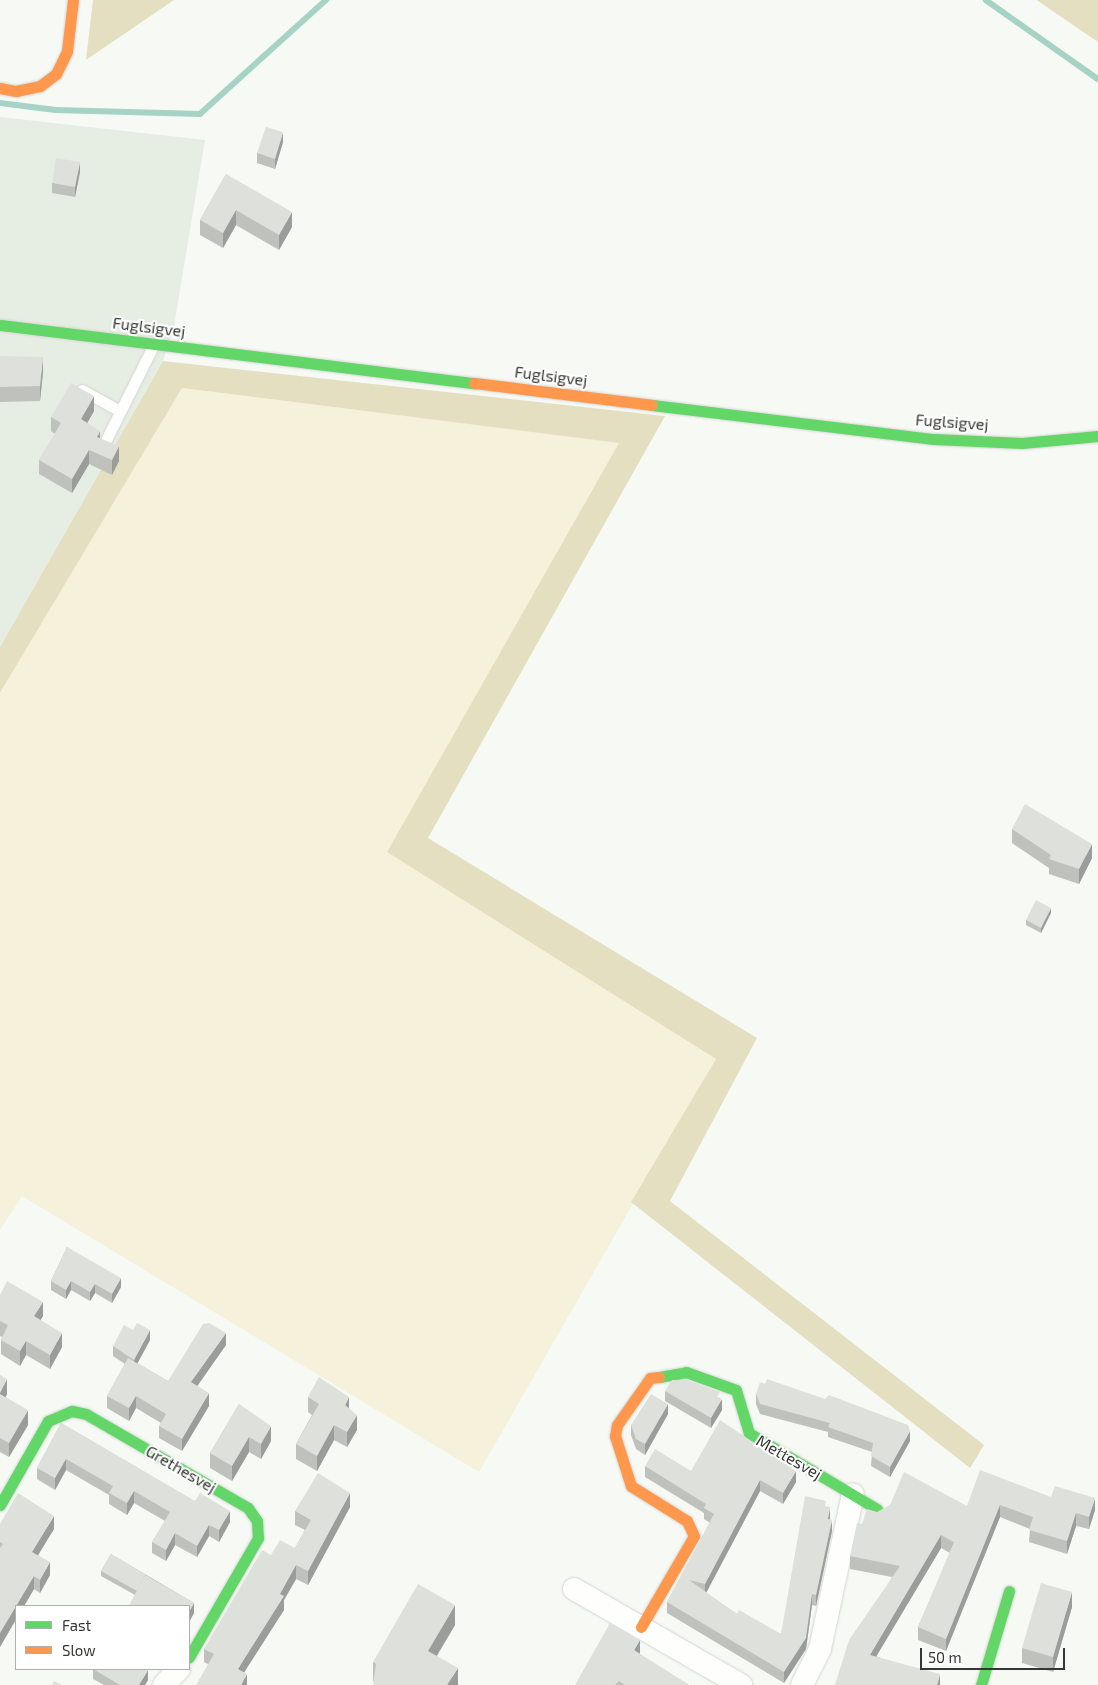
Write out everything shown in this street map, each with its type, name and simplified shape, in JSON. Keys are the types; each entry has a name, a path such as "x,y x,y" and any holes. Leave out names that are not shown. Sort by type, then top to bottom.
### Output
{"street":[{"path":"0,88 16,91 40,86 56,74 66,51 73,0"},
{"name":"Fuglsigvej","path":"0,325 934,439 1022,443 1098,436"},
{"name":"Mettesvej","path":"641,1627 694,1536 687,1521 628,1482 616,1431 646,1380 679,1371 736,1390 749,1433 877,1509"},
{"name":"Grethesvej","path":"0,1505 48,1421 72,1411 86,1414 248,1508 257,1520 258,1538 190,1655"},
{"path":"802,1685 820,1650 853,1494"},
{"path":"574,1589 641,1627 730,1682"},
{"path":"981,1685 1009,1590"},
{"path":"164,1685 178,1670"}],"lane":[{"path":"107,438 154,344"},
{"path":"82,390 120,411"}],"shaded area":[{"path":"93,0 174,0 86,60"},
{"path":"1098,0 1098,42 1038,1"},
{"path":"0,117 205,140 174,326 163,361 0,647"},
{"path":"163,361 665,416 428,838 757,1038 670,1201 984,1445 970,1468 631,1202 716,1059 387,852 619,443 182,388 0,693 0,647"},
{"path":"182,388 620,443 387,852 716,1059 479,1472 22,1196 0,1230 0,693"}],"building":[{"path":"266,127 283,132 275,159 257,153"},
{"path":"56,158 80,162 75,187 52,183"},
{"path":"226,174 292,212 279,235 236,210 223,233 200,220"},
{"path":"0,356 43,357 40,386 0,387"},
{"path":"71,383 94,396 81,419 100,431 97,437 119,446 112,460 89,450 72,479 39,460 61,423 51,417"},
{"path":"1025,804 1092,844 1079,869 1049,859 1051,855 1012,829"},
{"path":"1036,900 1051,908 1041,928 1026,920"},
{"path":"67,1247 121,1278 112,1294 95,1284 90,1292 71,1281 66,1290 51,1281"},
{"path":"7,1281 43,1302 34,1316 62,1333 50,1355 26,1341 20,1351 1,1340 8,1325 0,1321 0,1295"},
{"path":"137,1323 150,1330 134,1360 113,1346 124,1325 133,1330"},
{"path":"209,1323 226,1333 191,1382 209,1393 182,1439 159,1426 166,1414 136,1396 129,1408 107,1396 128,1358 168,1381 203,1324"},
{"path":"0,1375 7,1379 0,1393"},
{"path":"319,1377 349,1397 345,1405 357,1415 347,1432 334,1425 317,1456 296,1444 319,1404 308,1397"},
{"path":"767,1379 825,1399 829,1395 908,1425 910,1431 890,1467 871,1456 873,1443 828,1427 830,1423 760,1404 756,1394 760,1382 765,1384"},
{"path":"672,1380 687,1380 720,1392 717,1397 722,1399 711,1418 665,1391"},
{"path":"0,1394 28,1410 9,1443 0,1438"},
{"path":"651,1394 668,1404 645,1444 636,1439 631,1425"},
{"path":"239,1404 271,1426 261,1444 249,1437 232,1466 210,1453"},
{"path":"720,1420 796,1471 783,1493 760,1480 705,1584 689,1580 737,1614 739,1610 781,1634 805,1496 826,1501 825,1506 830,1507 828,1519 832,1520 816,1595 812,1594 806,1638 784,1672 667,1602 714,1514 704,1508 706,1504 645,1466 655,1449 691,1471"},
{"path":"61,1423 195,1501 200,1493 230,1511 219,1530 209,1525 197,1546 175,1533 166,1550 152,1542 170,1512 134,1491 127,1503 109,1493 113,1486 66,1459 55,1478 37,1468"},
{"path":"980,1470 1051,1497 1055,1486 1095,1498 1089,1517 1076,1513 1067,1541 1029,1530 1033,1517 1000,1505 946,1639 918,1627 954,1542 941,1535 870,1655 940,1674 937,1685 835,1685 849,1640 900,1566 850,1556 857,1523 862,1524 867,1509 877,1512 890,1505 904,1472 967,1506"},
{"path":"318,1473 350,1493 308,1571 296,1565 280,1594 284,1596 238,1669 247,1674 241,1685 196,1685 214,1654 204,1649 262,1550 271,1555 280,1540 295,1548 311,1520 295,1511"},
{"path":"18,1493 54,1516 32,1552 50,1562 40,1580 34,1576 0,1633 0,1548 3,1544 0,1542 0,1524"},
{"path":"111,1554 146,1575 137,1591 101,1571"},
{"path":"145,1575 194,1603 190,1610 190,1605 130,1605"},
{"path":"1041,1583 1072,1592 1053,1657 1022,1648"},
{"path":"418,1584 455,1605 428,1651 458,1668 447,1685 373,1685 376,1664 373,1662"},
{"path":"610,1623 640,1640 634,1650 689,1685 625,1685 619,1681 615,1685 575,1685"},
{"path":"95,1670 148,1670 139,1685 120,1685"},
{"path":"54,1681 62,1685 52,1685"}],"waterway":[{"path":"0,103 56,110 200,114 326,0"},
{"path":"986,0 1098,79"}],"traffic: fast":[{"path":"0,325 474,383"},
{"path":"652,405 934,439 1022,443 1098,436"},
{"path":"659,1377 686,1372 736,1390 749,1433 877,1509"},
{"path":"0,1505 48,1421 72,1411 86,1414 248,1508 257,1521 258,1538 190,1655"},
{"path":"981,1685 1009,1591"}],"traffic: slow":[{"path":"0,88 16,91 40,86 56,74 67,51 73,0"},
{"path":"474,383 652,405"},
{"path":"641,1627 694,1536 687,1521 631,1486 615,1436 617,1425 650,1378 659,1377"}]}
